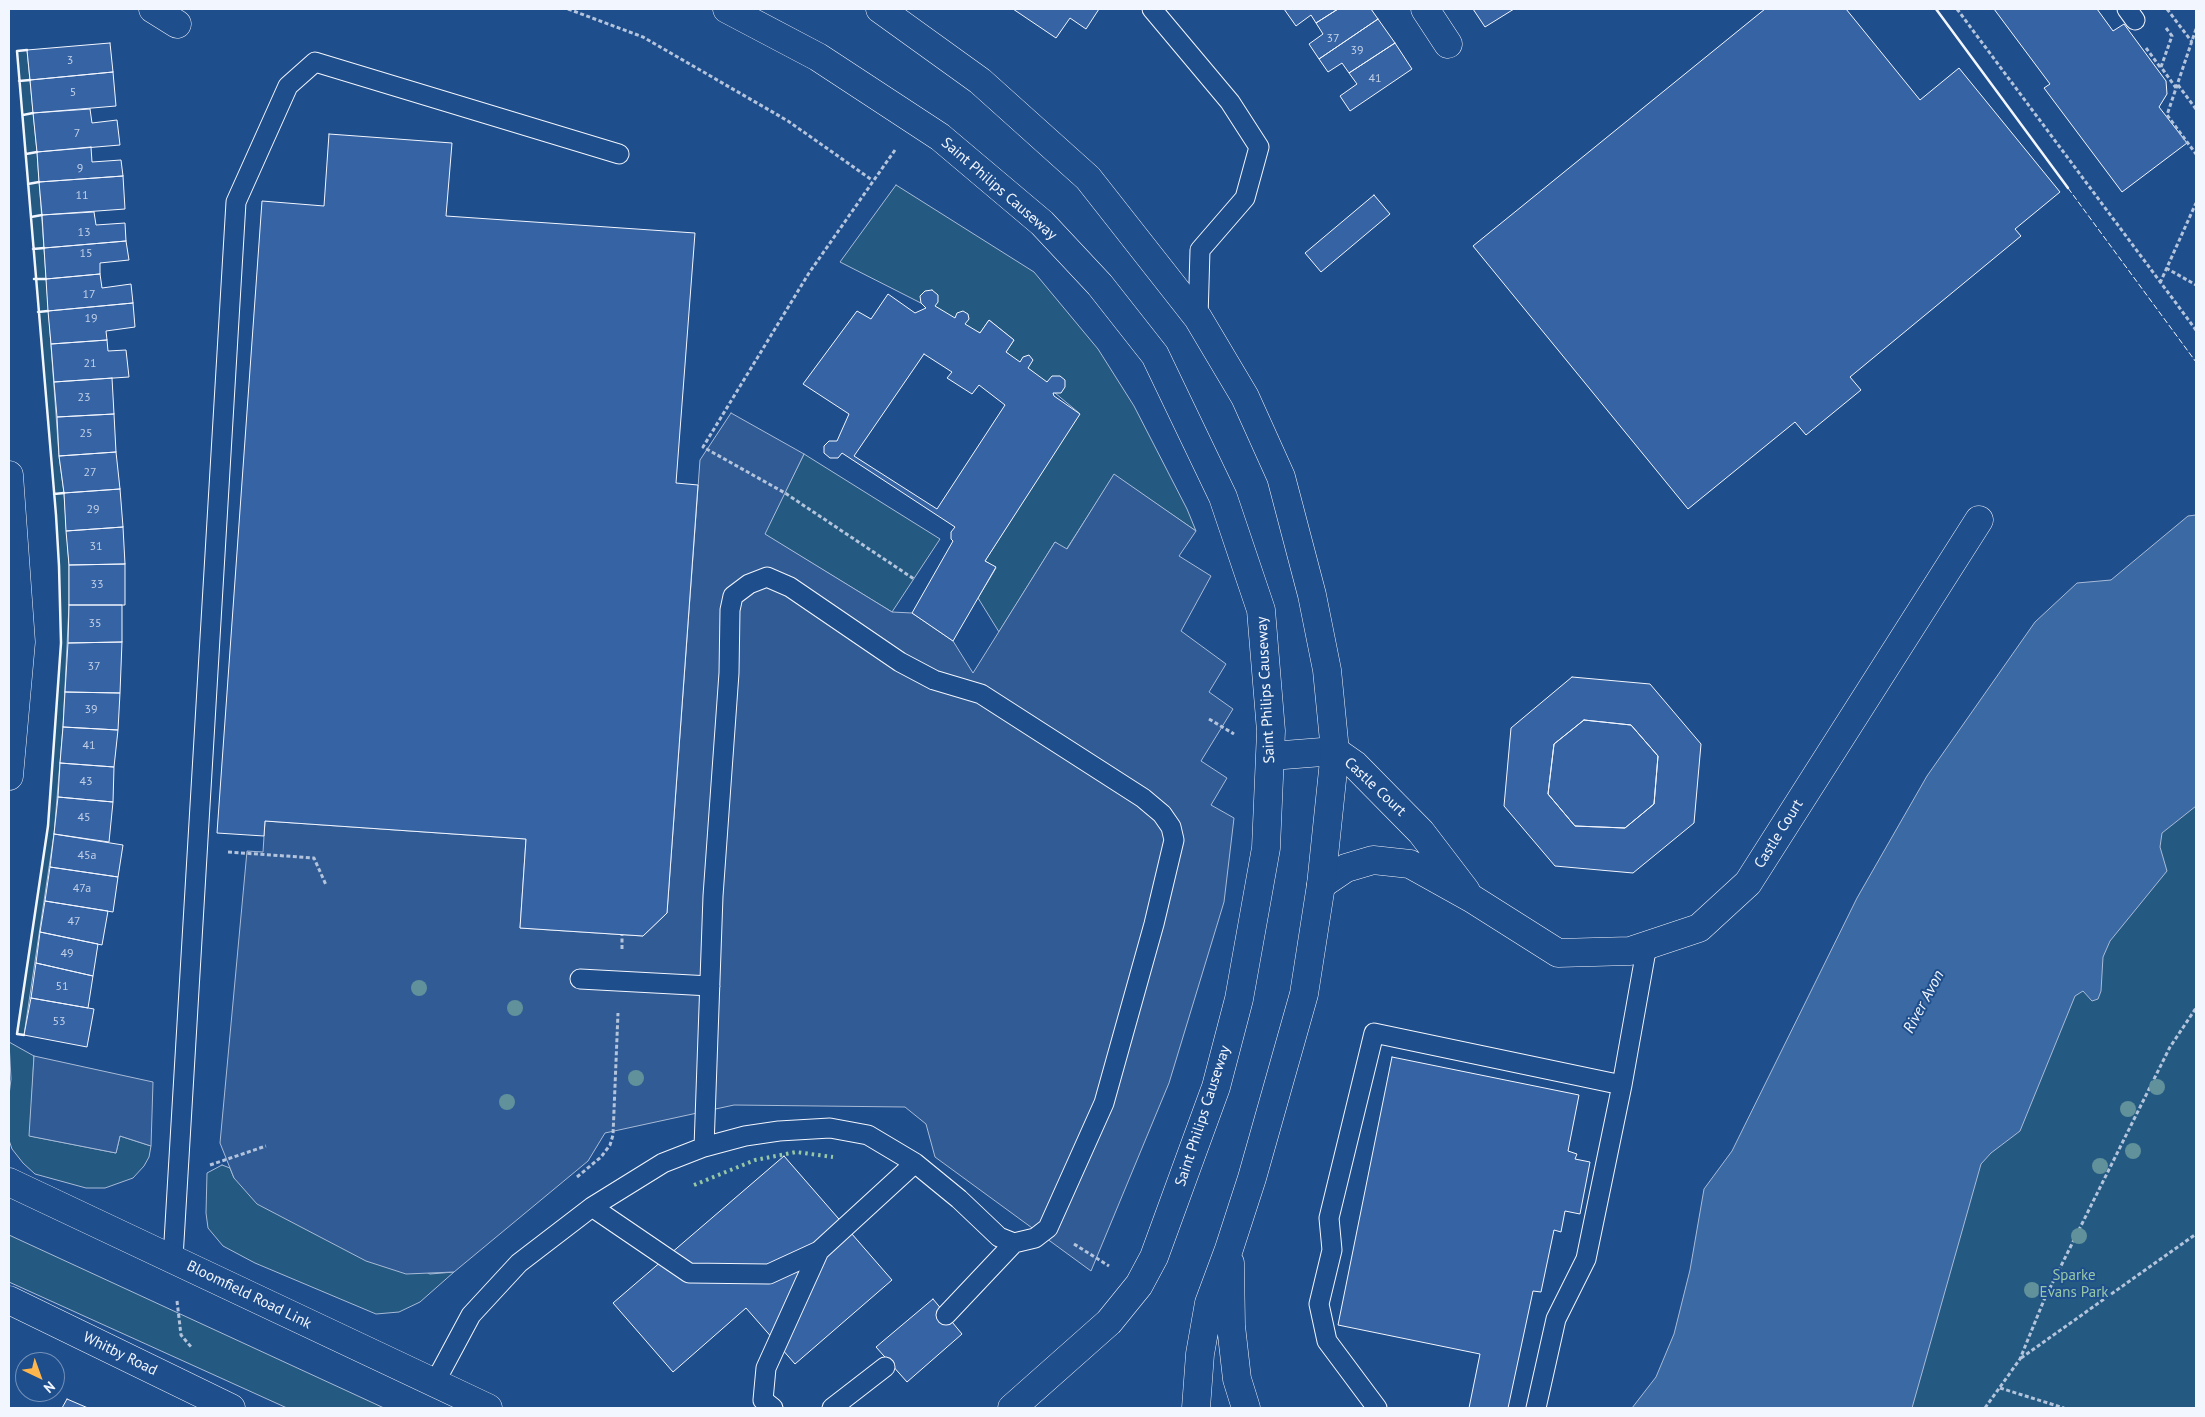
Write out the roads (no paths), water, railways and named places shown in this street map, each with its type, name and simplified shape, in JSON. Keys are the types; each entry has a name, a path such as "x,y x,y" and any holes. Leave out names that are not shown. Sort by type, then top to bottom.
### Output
{"main road":[{"path":"153,9 176,24"},
{"name":"Saint Philips Causeway","path":"727,9 818,57 940,137 1042,223 1100,284 1156,355 1223,497 1261,610 1271,731 1266,848 1239,999 1216,1087 1154,1257 1139,1285 1109,1322 1012,1408"},
{"path":"880,9 980,81 1088,178 1198,318 1245,397 1281,477 1316,614 1327,670 1335,751 1321,885 1304,994 1252,1178 1209,1303 1200,1354 1196,1408"},
{"path":"1425,9 1448,44"},
{"path":"9,474 21,642 11,724 9,776"},
{"name":"Castle Court","path":"1321,885 1346,868 1373,860 1410,864 1471,898 1558,953 1630,951 1699,928 1748,883 1979,520"},
{"name":"Castle Court","path":"1271,756 1335,751 1355,765 1421,832 1471,898"},
{"name":"Bloomfield Road Link","path":"9,1182 488,1408"},
{"path":"1229,1249 1231,1326 1237,1379 1246,1408"},
{"name":"Whitby Road","path":"9,1300 231,1408"}],"lane":[{"path":"1152,9 1230,102 1259,148 1245,198 1200,250 1198,318"},
{"path":"172,1258 236,202 288,86 315,62 620,154"},
{"path":"704,1147 714,878 729,673 730,610 733,596 749,584 767,577 790,586 900,662 934,680 981,694 1143,798 1162,814 1172,827 1174,840 1154,924 1104,1103 1048,1228 1035,1238 1014,1243 946,1315"},
{"path":"1536,1408 1556,1319 1586,1259 1622,1085 1647,945"},
{"path":"580,979 710,986"},
{"path":"1377,1408 1327,1341 1319,1304 1332,1250 1329,1218 1374,1033 1622,1085"},
{"path":"434,1384 471,1315 519,1263 592,1207 663,1163 704,1147 745,1136 779,1131 830,1128 868,1135 915,1163 959,1199 999,1237 1014,1243"},
{"path":"592,1207 689,1273 769,1274 819,1251 915,1163"},
{"path":"773,1408 763,1400 766,1368 819,1251"},
{"path":"832,1408 885,1367"}],"water":[{"name":"River Avon","path":"2196,515 2196,806 2162,833 2160,847 2167,871 2110,941 2103,957 2101,991 2098,999 2092,1001 2083,991 2075,996 2020,1131 1991,1153 1981,1164 1912,1408 1632,1408 1656,1377 1674,1334 1690,1270 1704,1189 1732,1151 1857,898 1927,776 2035,622 2077,583 2111,580 2188,516"}],"park label":[{"name":"Sparke Evans Park","path":"2074,1284"}]}
